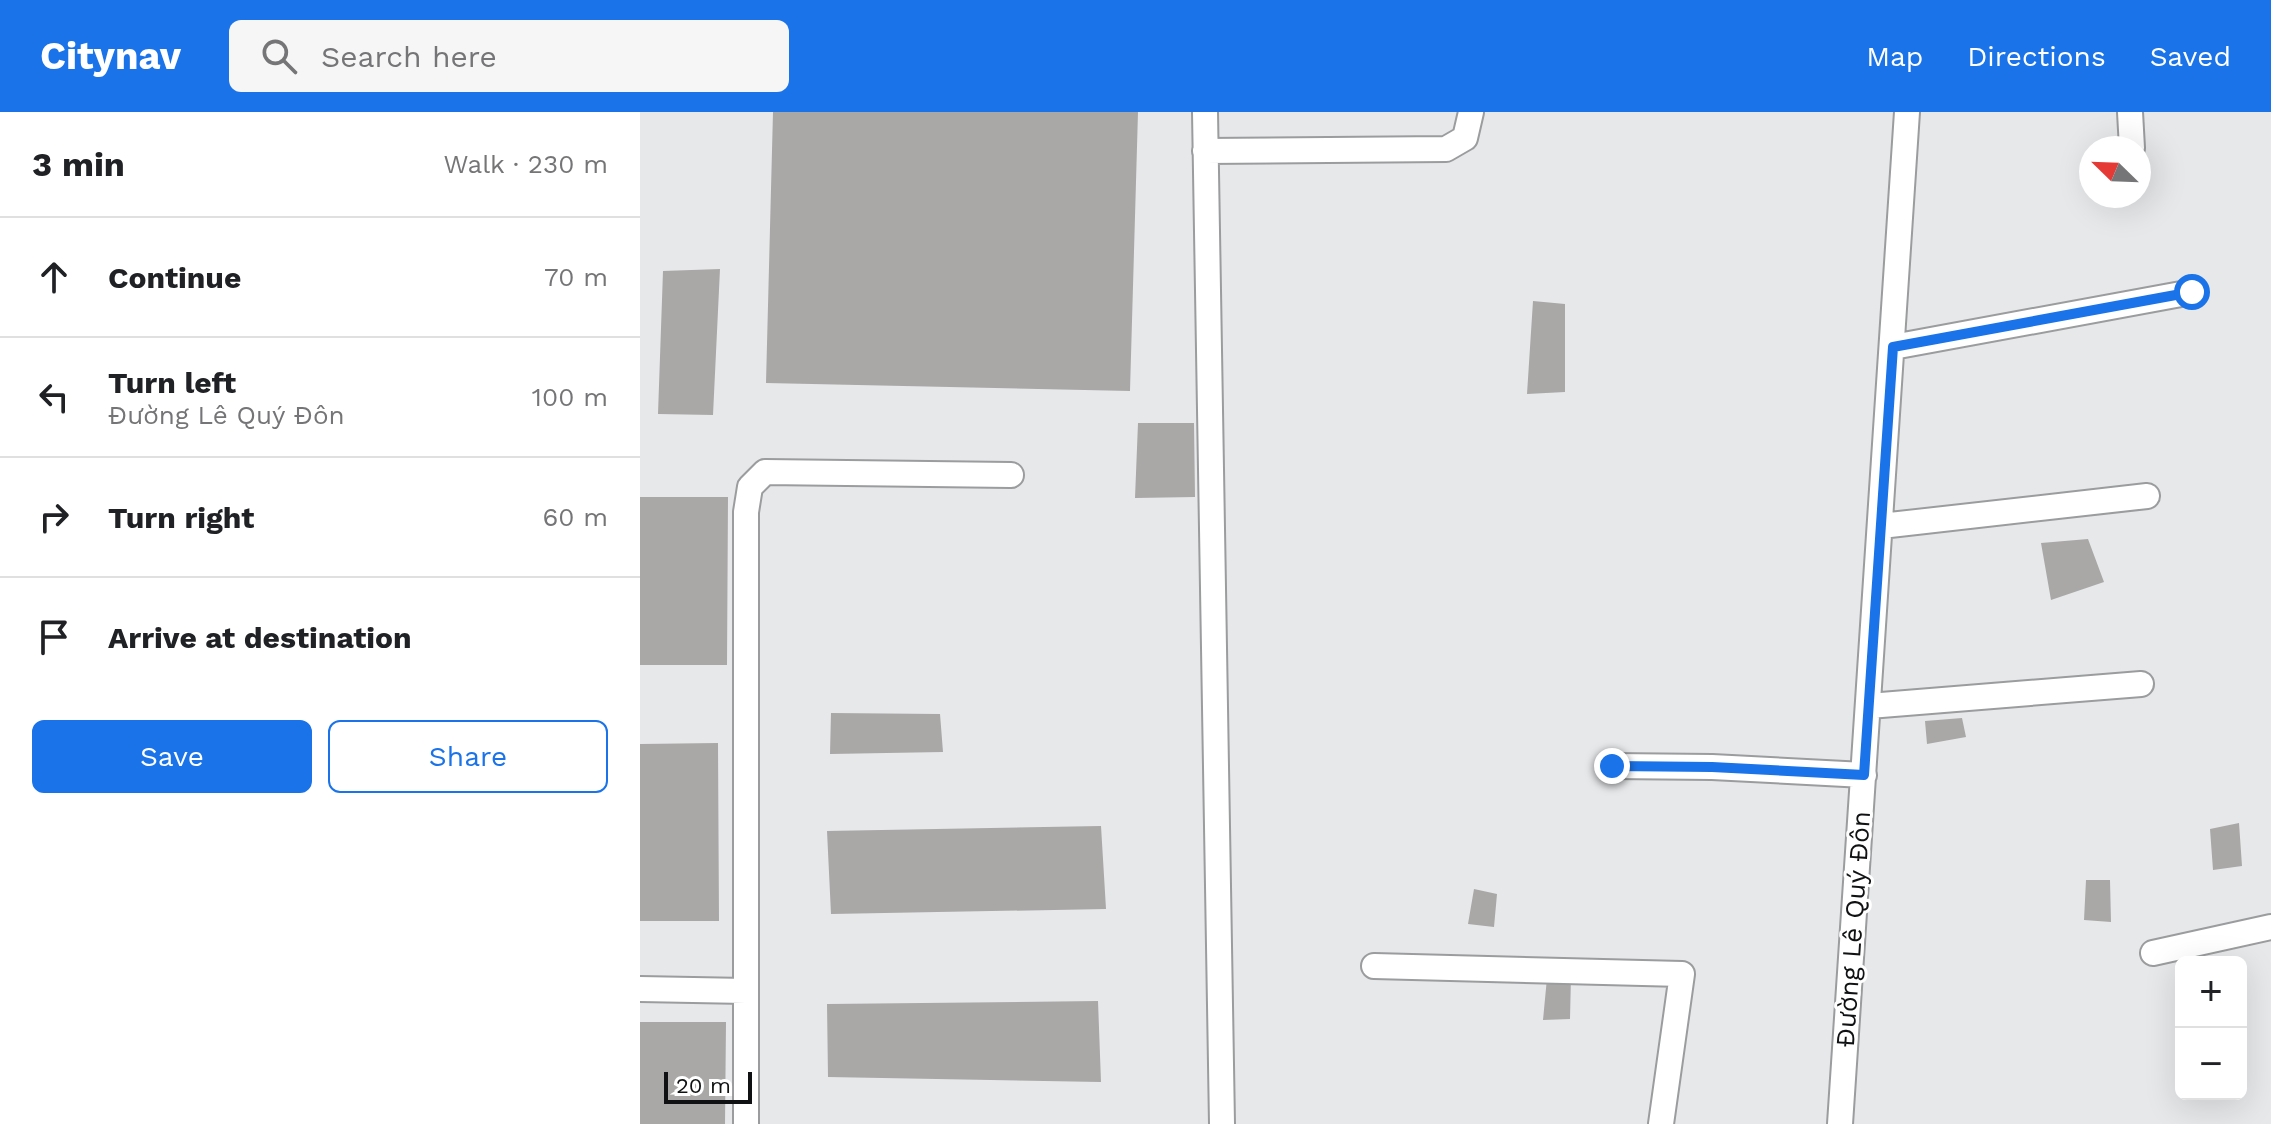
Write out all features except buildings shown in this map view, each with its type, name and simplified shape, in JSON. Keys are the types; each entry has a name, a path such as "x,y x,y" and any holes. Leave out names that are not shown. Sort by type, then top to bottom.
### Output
{"street":[{"path":"1205,112 1222,1124"},
{"path":"1205,151 1446,149 1465,138 1471,112"},
{"name":"Đường Lê Quý Đôn","path":"1840,1124 1907,112"},
{"path":"2130,112 2131,136"},
{"path":"1893,347 2192,292"},
{"path":"746,1124 746,512 750,487 765,472 1011,475"},
{"path":"1881,526 2147,496"},
{"path":"1869,706 2141,684"},
{"path":"1612,766 1712,767 1864,775"},
{"path":"2153,953 2271,927"},
{"path":"1374,966 1682,974 1661,1124"},
{"path":"640,989 746,991"}],"route":[{"path":"1612,766 1712,767 1864,775 1893,347 2192,292"}]}
